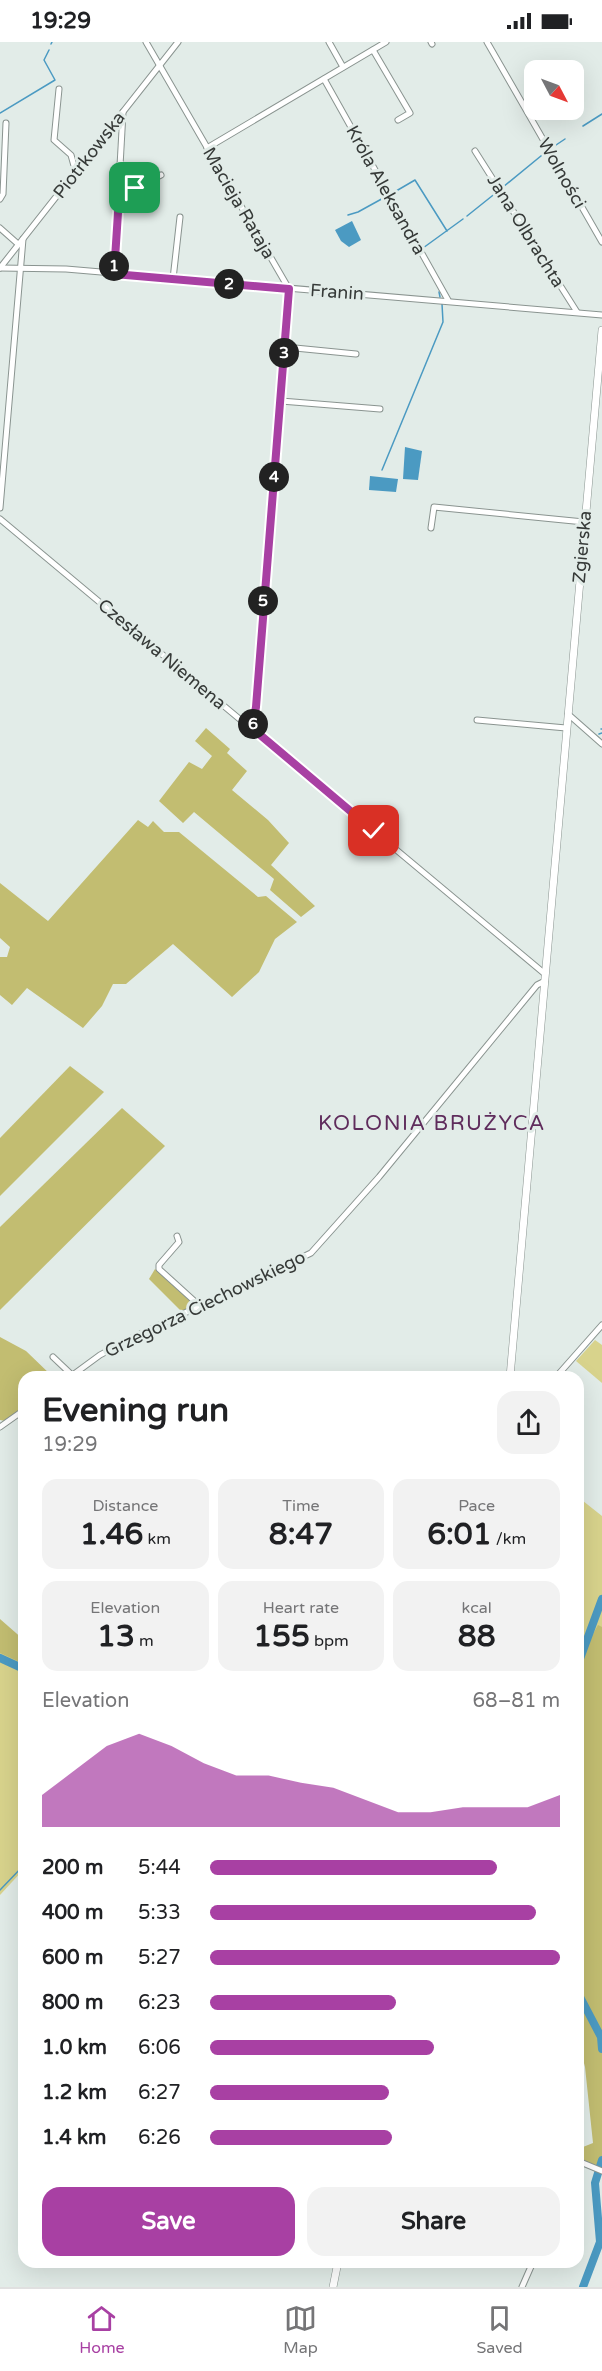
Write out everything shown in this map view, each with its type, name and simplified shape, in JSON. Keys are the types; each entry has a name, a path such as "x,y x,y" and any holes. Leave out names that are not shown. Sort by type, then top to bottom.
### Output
{"main road":[{"name":"Zgierska","path":"511,1371 602,330"},
{"path":"333,2287 337,2268"}],"street":[{"name":"Macieja Rataja","path":"146,42 289,289"},
{"name":"Piotrkowska","path":"0,268 178,42"},
{"path":"329,42 344,68"},
{"path":"207,148 386,42"},
{"name":"Wolności","path":"487,42 602,242"},
{"path":"373,50 410,113 398,120"},
{"name":"Króla Aleksandra","path":"324,79 448,300"},
{"path":"59,89 54,140 72,155 76,173"},
{"path":"114,274 123,112"},
{"path":"0,199 3,194 6,123"},
{"name":"Jana Olbrachta","path":"475,151 577,312"},
{"path":"121,167 135,188 161,175"},
{"path":"173,279 180,217"},
{"path":"0,228 21,241 21,267 0,508"},
{"name":"Franin","path":"0,268 21,267 448,300 602,315"},
{"path":"252,728 256,707 268,530 289,289"},
{"path":"285,347 356,354"},
{"path":"281,401 380,409"},
{"path":"431,528 434,507 585,522"},
{"name":"Czesława Niemena","path":"0,520 252,728 545,978"},
{"path":"568,714 602,744"},
{"path":"477,720 566,728"},
{"name":"Grzegorza Ciechowskiego","path":"78,1371 109,1350 301,1260 320,1245 545,978"},
{"path":"177,1236 179,1242 159,1265 159,1269 201,1307"},
{"path":"561,1371 602,1325"},
{"path":"53,1357 66,1371"},
{"path":"0,1427 18,1414"},
{"path":"584,2163 600,2170"},
{"path":"522,2287 531,2268"}],"shaded area":[{"path":"206,728 230,749 227,753 247,771 232,790 268,820 289,843 271,865 315,906 301,917 270,890 274,879 194,812 183,823 159,801 189,762 202,769 212,756 195,741"},
{"path":"138,820 148,827 153,821 164,832 179,832 258,897 266,896 297,922 275,939 259,972 232,997 173,944 126,984 113,984 102,1006 83,1028 27,988 12,1005 0,995 0,957 7,957 10,947 0,938 0,883 48,921"},
{"path":"70,1066 104,1092 0,1196 0,1138"},
{"path":"122,1108 165,1146 0,1310 0,1227"},
{"path":"155,1269 197,1306 183,1313 149,1279"},
{"path":"0,1337 26,1351 47,1371 18,1371 18,1411 5,1421 0,1420"},
{"path":"595,1340 602,1345 602,1383 576,1361"},
{"path":"584,1502 602,1516 602,1627 593,1635 589,1633 584,1647"},
{"path":"0,1619 18,1635 18,1661 0,1653"},
{"path":"0,1622 18,1639 18,1876 0,1895"},
{"path":"598,1625 602,1627 602,2166 596,2167 584,2161 584,2147 593,2143 584,2063 584,1647 589,1633 593,1634"}],"water":[{"path":"352,221 361,240 349,247 341,241 335,230"},
{"path":"405,447 422,451 418,480 403,479"},
{"path":"370,476 398,479 396,492 369,490"}],"waterway":[{"path":"0,113 55,80 44,60 49,50"},
{"path":"583,126 602,114"},
{"path":"553,147 565,139"},
{"path":"503,187 547,151"},
{"path":"391,194 415,180 447,231"},
{"path":"467,216 497,192"},
{"path":"348,215 387,196"},
{"path":"423,248 463,219"},
{"path":"439,292 440,297"},
{"path":"382,470 443,322 442,304"},
{"path":"584,1648 602,1599"},
{"path":"0,1658 18,1666"},
{"path":"0,1890 18,1871"},
{"path":"584,2004 601,2037 602,2049"},
{"path":"583,2287 600,2242 595,2183 602,2160"}],"district":[{"name":"KOLONIA BRUŻYCA","path":"432,1123"}],"route":[{"path":"135,188 121,167 114,274 289,289 268,530 256,707 252,728 374,831"}]}
